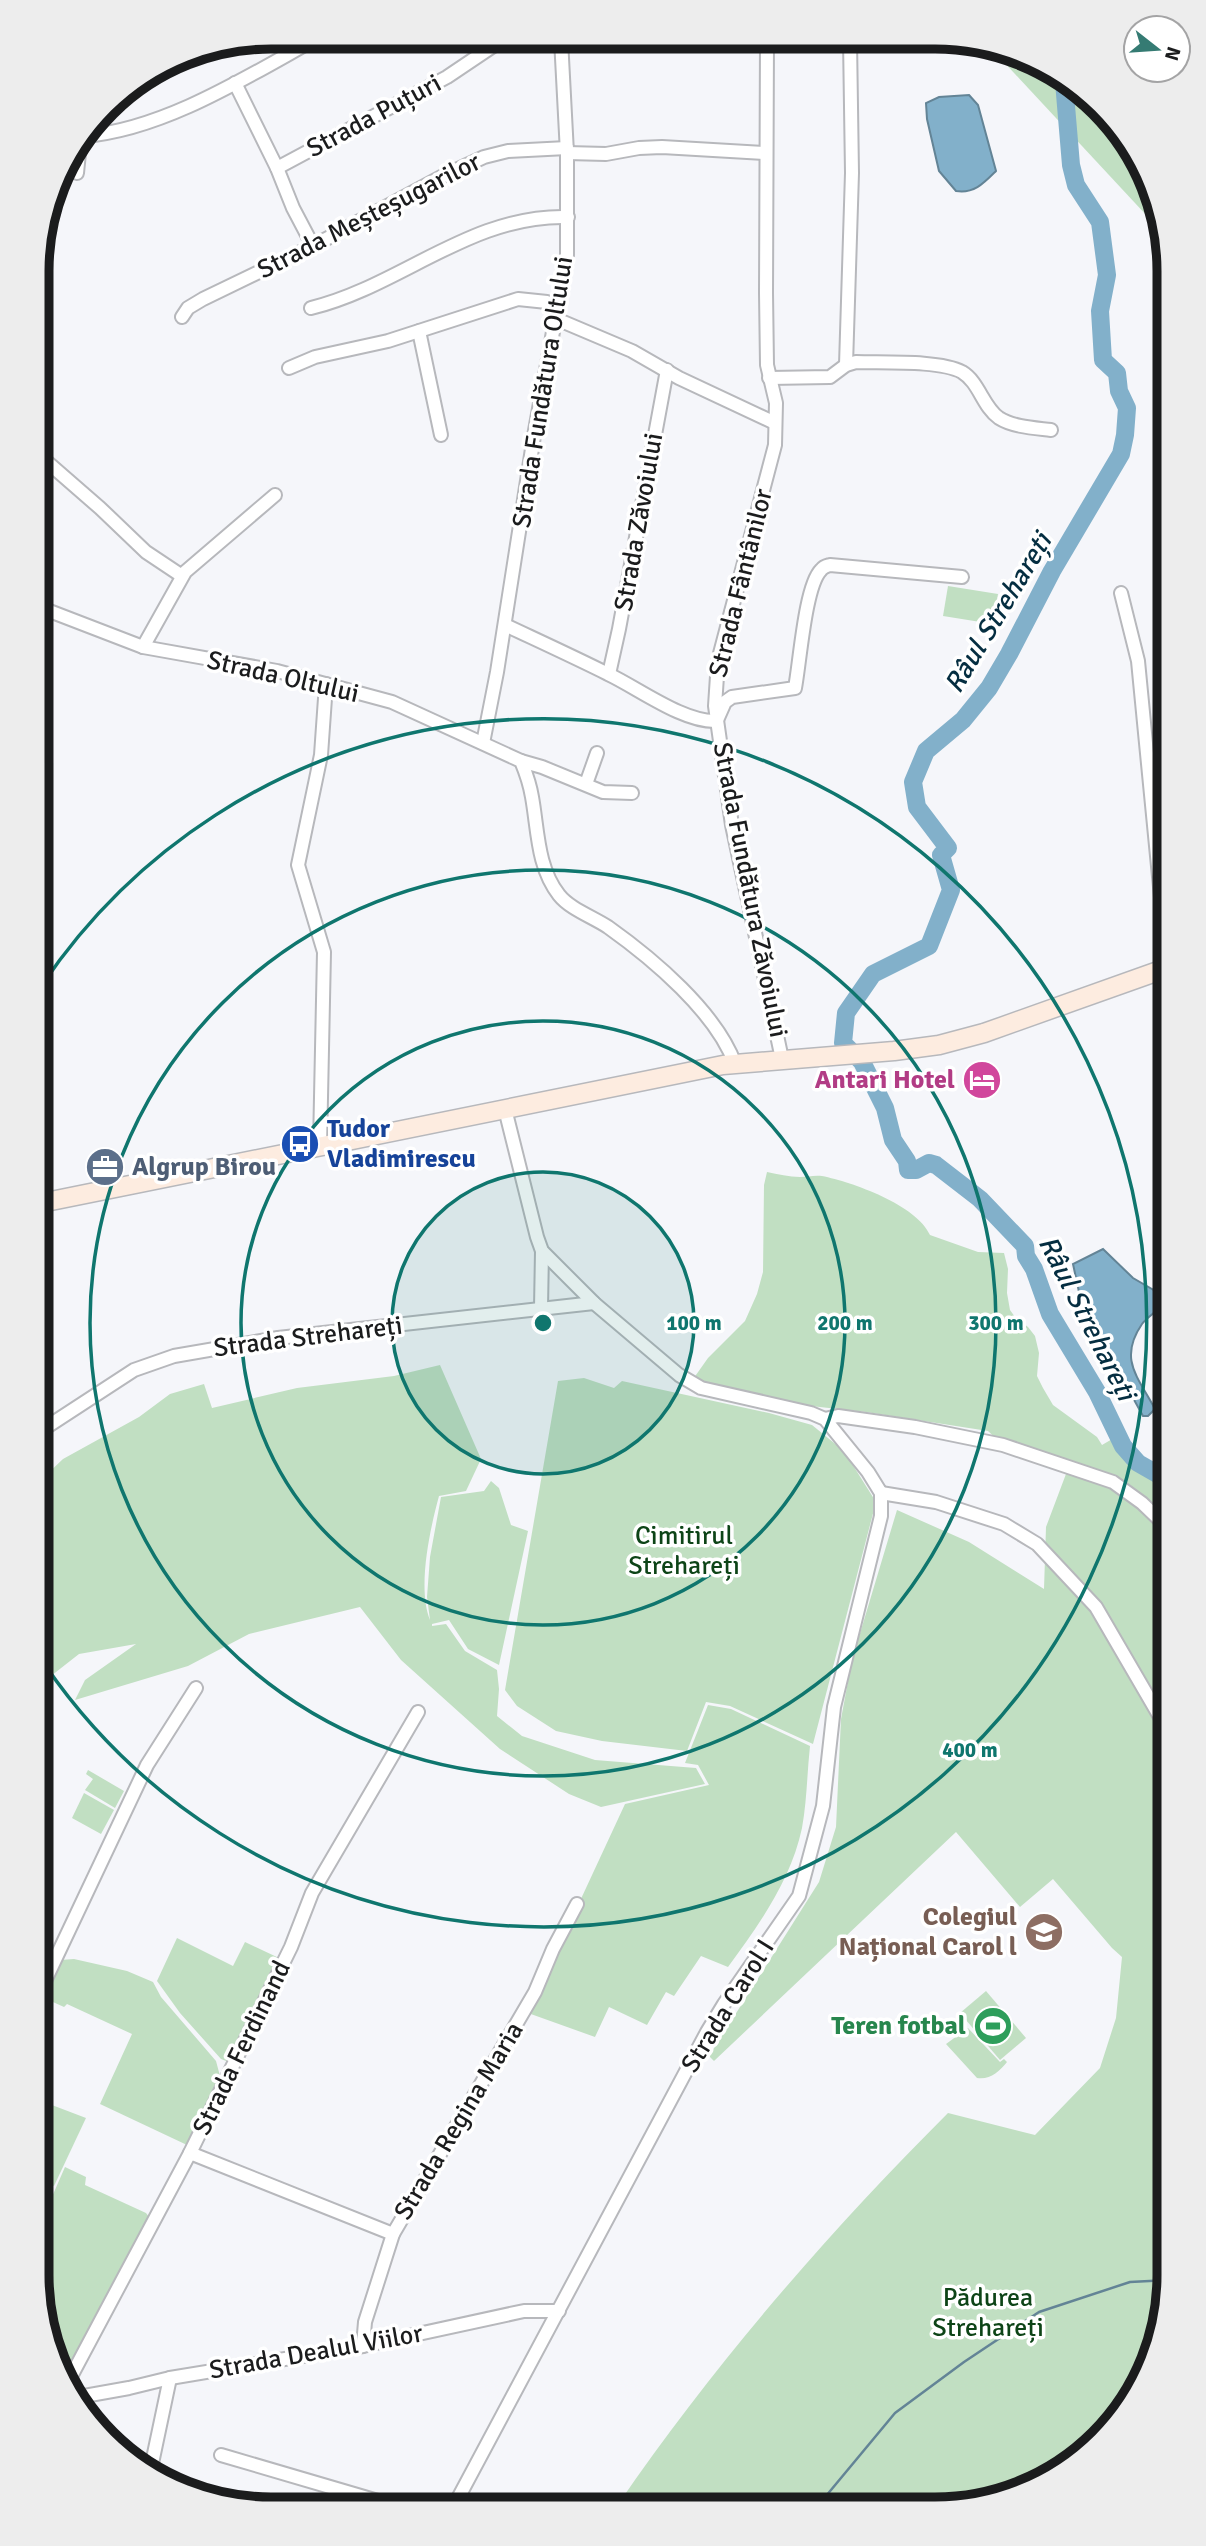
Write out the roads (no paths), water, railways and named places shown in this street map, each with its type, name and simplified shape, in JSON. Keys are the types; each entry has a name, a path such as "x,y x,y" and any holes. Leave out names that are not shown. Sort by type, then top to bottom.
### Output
{"main road":[{"path":"49,1201 735,1064 939,1045 984,1033 1157,971"}],"street":[{"path":"98,133 149,121 235,83 297,49"},
{"name":"Strada Puțuri","path":"277,168 447,77 489,49"},
{"name":"Strada Fundătura Oltului","path":"483,743 567,255 567,151 562,49"},
{"name":"Strada Fântânilor","path":"717,720 715,706 718,661 775,445 776,403 769,378 765,153 767,49"},
{"path":"846,365 852,173 850,49"},
{"path":"235,83 313,246"},
{"name":"Strada Meșteșugarilor","path":"182,317 188,308 203,299 313,246 484,157 508,151 606,153 662,147 765,153"},
{"path":"77,173 78,162"},
{"path":"311,307 364,289 459,242 514,222 533,218 568,218"},
{"path":"289,368 518,299 547,302 556,312 679,378 775,423"},
{"path":"419,331 441,435"},
{"path":"769,378 830,377 846,365 856,362 944,366 957,370 971,380 997,416 1007,422 1051,430"},
{"name":"Strada Zăvoiului","path":"608,674 620,629 667,370"},
{"path":"49,464 146,552 182,576"},
{"path":"143,647 182,576 275,495"},
{"path":"505,625 683,713 702,720 717,720 725,702 732,697 795,688 809,598 822,568 830,565 962,578"},
{"path":"1121,593 1138,661 1157,856"},
{"name":"Strada Oltului","path":"49,611 143,647 277,671 392,702 522,761 603,792 632,793"},
{"path":"320,1146 324,952 298,865 321,755 326,684"},
{"name":"Strada Fundătura Zăvoiului","path":"717,720 732,825 782,1059"},
{"path":"586,784 597,753"},
{"path":"522,761 532,798 542,860 559,895 631,944 691,998 723,1036 735,1064"},
{"path":"505,1110 542,1251 541,1308"},
{"path":"542,1251 594,1303 679,1375 701,1388 811,1413 825,1419 868,1472 881,1493 936,1502 1004,1524 1037,1544 1096,1606 1157,1712"},
{"name":"Strada Strehareți","path":"49,1425 134,1370 174,1356 278,1338 594,1303"},
{"path":"825,1419 838,1416 915,1427 1003,1445 1113,1482 1157,1517"},
{"name":"Strada Carol I","path":"459,2497 707,2032 799,1896 823,1805 834,1707 881,1516 881,1493"},
{"path":"49,1972 143,1774 196,1688"},
{"name":"Strada Ferdinand","path":"73,2374 190,2153 292,1947 312,1893 418,1712"},
{"name":"Strada Regina Maria","path":"363,2346 365,2322 393,2234 535,1992 552,1949 576,1904"},
{"path":"190,2153 393,2234"},
{"name":"Strada Dealul Viilor","path":"86,2396 170,2378 363,2346 524,2311 559,2311"},
{"path":"152,2463 170,2378"},
{"path":"220,2455 364,2497"}],"water":[{"path":"969,95 978,105 996,171 973,189 956,191 939,171 926,103 939,97"},
{"path":"1103,1249 1133,1278 1157,1292 1157,1309 1142,1324 1135,1336 1131,1358 1137,1377 1155,1409 1148,1416 1143,1416 1082,1306 1073,1264"}],"waterway":[{"name":"Râul Strehareți","path":"1065,92 1071,165 1076,185 1100,222 1107,275 1100,311 1103,360 1117,373 1119,391 1127,408 1121,454 1052,571 989,688 963,720 926,751 913,782 917,807 948,848 941,855 951,890 929,946 873,974 846,1013 843,1043 862,1062 885,1108 893,1140 907,1161 908,1170 916,1170 929,1163 936,1165 980,1199 1025,1246 1026,1256 1034,1269 1050,1314 1097,1392 1123,1446 1138,1463 1157,1474"},
{"path":"825,2497 895,2413 964,2362 1039,2312 1130,2282 1157,2281"}],"place":[{"name":"Antari Hotel","path":"982,1080"},
{"name":"Tudor Vladimirescu","path":"300,1144"},
{"name":"Algrup Birou","path":"105,1167"},
{"name":"Colegiul Național Carol l","path":"1044,1932"},
{"name":"Teren fotbal","path":"993,2026"}],"park label":[{"name":"Cimitirul Strehareți","path":"684,1551"},
{"name":"Pădurea Strehareți","path":"988,2313"}]}
